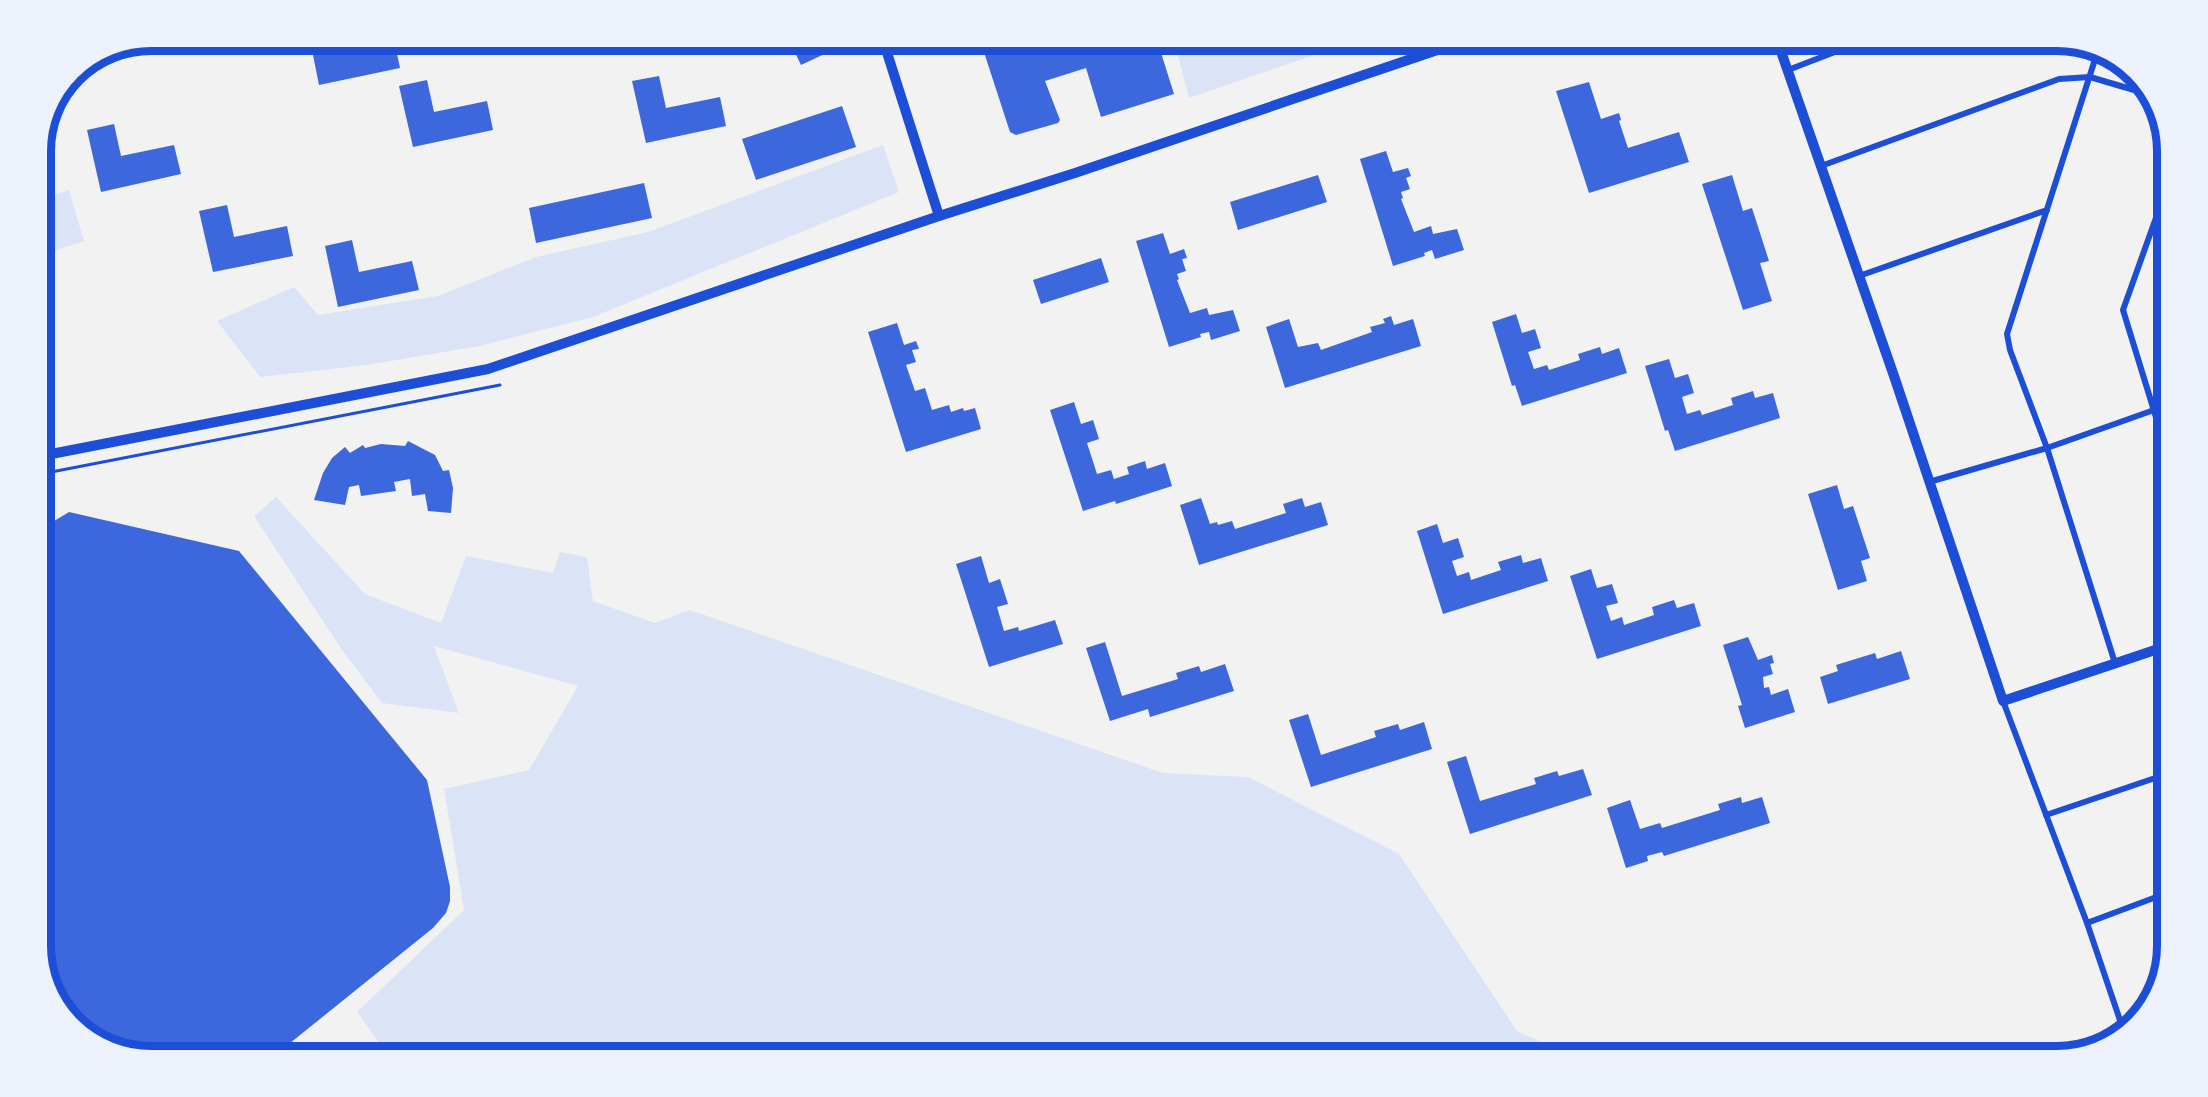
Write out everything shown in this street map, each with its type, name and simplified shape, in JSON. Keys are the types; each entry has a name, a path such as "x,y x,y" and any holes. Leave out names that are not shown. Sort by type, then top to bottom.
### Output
{"street":[{"path":"886,51 939,216"},
{"path":"51,454 488,369 1435,51"},
{"path":"1781,51 2003,700 2087,922 2121,1022"},
{"path":"1788,70 1837,51"},
{"path":"2095,59 2007,334 2010,350 2047,448 2115,663"},
{"path":"1821,166 2059,79 2090,77 2137,91"},
{"path":"1858,276 2047,210"},
{"path":"2157,215 2123,310 2157,420"},
{"path":"1928,482 2047,448 2154,410"},
{"path":"2003,700 2157,649"},
{"path":"2046,815 2157,778"},
{"path":"2087,922 2157,897"}],"path":[{"path":"51,472 500,385"}],"shaded area":[{"path":"1177,51 1326,51 1189,98"},
{"path":"883,145 899,192 593,317 480,346 367,365 260,377 217,321 294,287 318,315 438,296 536,257 648,232"},
{"path":"69,190 84,241 51,252 51,196"},
{"path":"2157,278 2157,304 2153,291"},
{"path":"276,497 365,594 441,623 466,556 553,573 560,552 587,557 593,601 655,623 690,610 1163,773 1248,777 1399,854 1517,1031 1549,1046 382,1046 357,1012 464,910 444,789 529,770 578,686 434,646 459,713 382,703 342,650 254,516"}],"building":[{"path":"312,51 396,51 400,68 319,85"},
{"path":"794,51 831,51 801,65"},
{"path":"984,51 1160,51 1174,94 1101,117 1086,68 1045,81 1060,120 1058,123 1016,135 1010,132"},
{"path":"659,76 666,108 720,97 726,126 646,143 632,81"},
{"path":"427,80 434,112 487,101 493,130 413,147 399,86"},
{"path":"1589,82 1601,119 1619,113 1621,120 1619,121 1628,148 1679,132 1689,162 1589,193 1556,91"},
{"path":"842,106 856,147 756,180 742,139"},
{"path":"114,124 121,156 174,145 181,174 101,192 87,130"},
{"path":"1386,151 1393,172 1408,168 1411,176 1406,178 1410,189 1401,192 1403,198 1401,199 1414,232 1431,226 1433,234 1457,229 1464,250 1435,259 1432,250 1424,253 1425,256 1393,266 1360,159"},
{"path":"1318,175 1327,202 1238,230 1230,202"},
{"path":"1732,175 1743,211 1752,208 1769,261 1760,263 1772,301 1743,310 1702,184"},
{"path":"644,183 652,218 536,243 529,208"},
{"path":"227,205 234,237 287,226 293,256 213,272 199,211"},
{"path":"1163,233 1170,254 1184,249 1187,258 1182,259 1186,271 1177,274 1179,279 1177,280 1190,313 1207,308 1209,315 1233,310 1240,331 1211,340 1209,332 1200,334 1201,337 1169,347 1136,241"},
{"path":"352,240 359,272 412,261 419,290 338,307 325,246"},
{"path":"1101,258 1109,282 1041,304 1033,280"},
{"path":"1516,314 1522,333 1535,329 1541,348 1528,352 1534,369 1547,365 1549,370 1580,360 1578,354 1600,347 1602,354 1619,348 1627,373 1522,406 1515,385 1512,386 1492,322"},
{"path":"1391,316 1394,325 1413,319 1421,346 1285,388 1266,327 1289,319 1298,347 1318,343 1321,350 1372,332 1370,327 1385,323 1383,319"},
{"path":"897,323 904,345 916,341 919,349 912,350 916,362 906,365 915,391 925,388 932,410 949,405 951,412 963,408 964,411 975,408 981,429 906,452 868,332"},
{"path":"1669,359 1675,378 1688,374 1694,393 1682,397 1687,414 1700,410 1702,415 1733,405 1731,398 1753,391 1755,398 1773,393 1780,418 1675,451 1668,430 1665,431 1645,366"},
{"path":"1074,402 1081,424 1093,420 1099,439 1087,443 1097,474 1111,470 1114,479 1129,474 1127,467 1145,461 1147,469 1165,463 1172,486 1116,504 1115,501 1083,511 1050,410"},
{"path":"408,441 435,455 443,471 449,470 453,488 451,513 428,511 425,494 412,496 410,479 394,482 396,491 361,496 359,485 349,487 345,505 314,500 323,473 332,458 345,447 350,453 363,445 365,448 381,444 405,446"},
{"path":"1837,485 1844,509 1853,506 1870,558 1861,561 1867,581 1838,590 1808,494"},
{"path":"1201,498 1210,524 1217,522 1218,525 1232,521 1235,529 1286,513 1283,504 1302,498 1305,507 1321,502 1328,525 1199,565 1180,505"},
{"path":"69,512 239,551 427,780 450,887 450,901 446,913 433,928 286,1046 150,1046 125,1043 106,1036 85,1021 61,991 51,953 51,523"},
{"path":"1437,524 1443,543 1458,538 1464,557 1452,561 1457,576 1469,572 1471,580 1501,570 1498,562 1521,555 1523,563 1541,558 1548,581 1443,614 1417,531"},
{"path":"981,556 989,583 1000,579 1008,604 997,607 1004,631 1018,627 1019,631 1055,620 1063,644 989,667 956,564"},
{"path":"1591,569 1597,588 1612,584 1618,603 1606,606 1611,621 1622,617 1624,625 1654,615 1652,607 1674,600 1677,608 1694,603 1701,626 1597,659 1570,576"},
{"path":"1748,637 1758,660 1772,655 1774,663 1770,664 1773,674 1763,677 1764,688 1769,687 1771,695 1788,689 1795,712 1745,728 1738,706 1742,705 1723,645"},
{"path":"1105,642 1122,696 1178,679 1176,673 1199,666 1201,672 1225,664 1234,691 1150,717 1148,709 1110,721 1086,648"},
{"path":"1901,651 1910,679 1828,704 1820,677 1838,671 1836,665 1875,653 1877,659"},
{"path":"1308,714 1321,755 1376,737 1374,731 1398,724 1400,730 1424,722 1432,749 1311,787 1289,720"},
{"path":"1466,756 1480,801 1536,784 1534,778 1557,771 1559,776 1583,769 1592,795 1470,834 1447,762"},
{"path":"1741,797 1742,803 1762,797 1770,823 1664,856 1662,852 1647,856 1648,861 1626,868 1607,808 1630,800 1640,829 1660,823 1662,828 1720,810 1718,804"}]}
